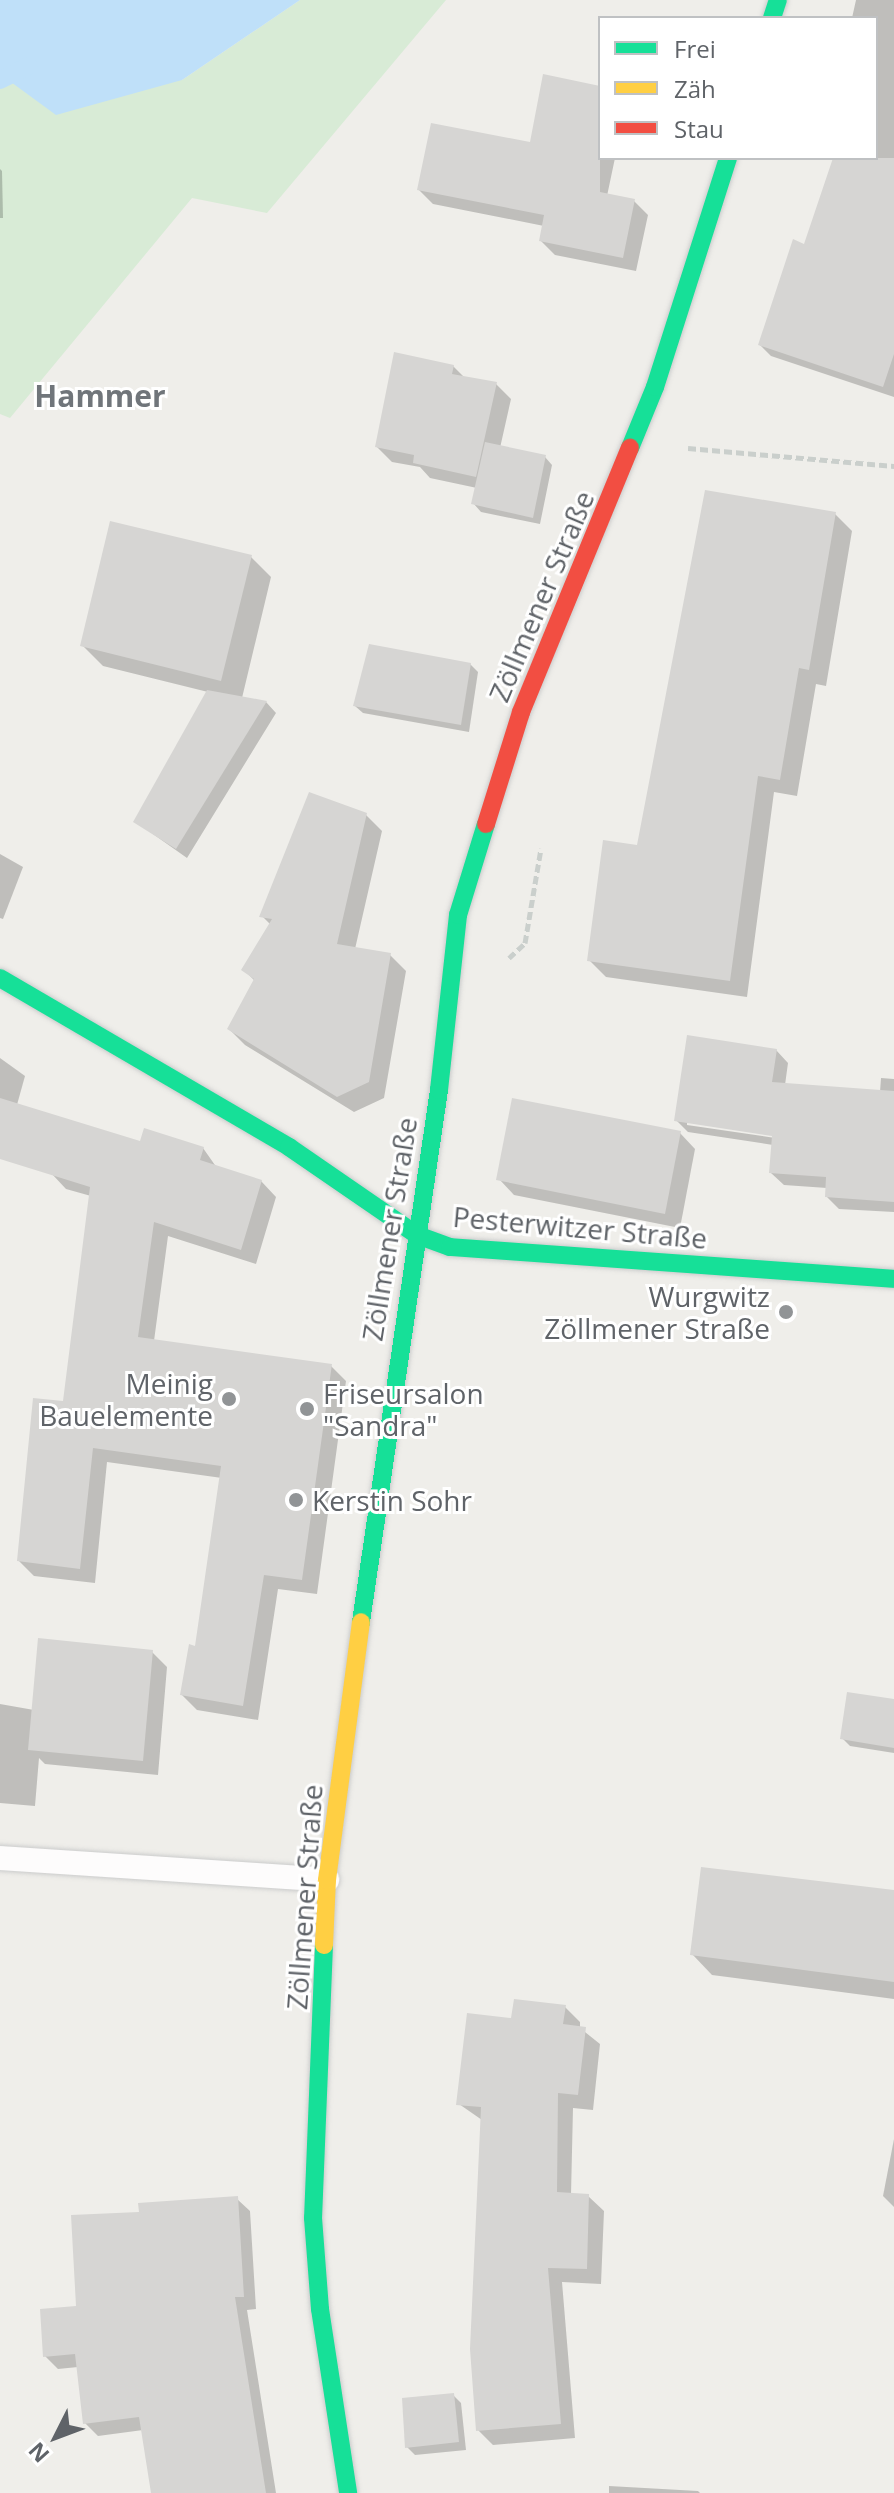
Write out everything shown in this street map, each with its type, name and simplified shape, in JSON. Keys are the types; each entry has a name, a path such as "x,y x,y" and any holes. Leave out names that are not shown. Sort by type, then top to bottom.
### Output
{"street":[{"name":"Zöllmener Straße","path":"348,2493 320,2309 313,2218 327,1880 417,1235 458,915 521,712 655,387 727,160"},
{"name":"Pesterwitzer Straße","path":"0,978 240,1117 417,1235 450,1247 894,1279"}],"lane":[{"path":"0,1858 327,1880"}],"path":[{"path":"674,446 894,466"}],"green space":[{"path":"300,0 446,0 267,213 192,198 10,418 0,414 0,74 9,79 182,80"}],"water":[{"path":"0,0 300,0 182,80 56,115 0,74"}],"building":[{"path":"543,74 598,86 600,192 635,199 623,258 539,241 544,215 417,190 431,123 530,142"},
{"path":"894,158 894,354 883,387 758,345 793,239 804,244 832,160"},
{"path":"394,352 454,365 452,374 497,382 476,477 413,463 414,455 375,447"},
{"path":"485,442 546,455 533,518 471,504"},
{"path":"705,490 836,512 809,670 799,668 780,780 758,776 730,981 587,961 603,840 637,845"},
{"path":"110,521 252,555 221,681 80,646"},
{"path":"369,644 471,663 461,725 353,706"},
{"path":"207,690 267,701 176,849 133,822"},
{"path":"309,792 367,813 337,944 391,953 369,1082 337,1097 227,1029 254,979 241,970 272,919 259,917"},
{"path":"687,1035 777,1049 772,1082 894,1091 894,1202 825,1197 826,1177 769,1173 772,1136 674,1121"},
{"path":"0,1098 140,1141 144,1128 204,1147 200,1160 262,1180 241,1250 154,1222 138,1337 332,1364 302,1580 264,1575 243,1706 180,1695 189,1644 195,1646 221,1466 93,1448 80,1569 17,1561 33,1398 63,1401 90,1187 0,1159"},
{"path":"512,1098 681,1131 665,1214 496,1180"},
{"path":"38,1638 153,1650 143,1761 28,1750"},
{"path":"847,1692 894,1699 894,1748 840,1739"},
{"path":"701,1867 894,1890 894,1982 690,1955"},
{"path":"514,1999 566,2005 563,2024 586,2027 578,2095 558,2093 557,2192 589,2194 587,2269 548,2268 561,2424 476,2431 470,2349 481,2107 456,2105 467,2013 511,2018"},
{"path":"238,2196 244,2297 235,2297 266,2493 151,2493 139,2417 83,2424 75,2354 43,2357 40,2309 76,2306 71,2215 139,2212 138,2203"},
{"path":"454,2393 459,2442 405,2448 402,2398"}],"waterway":[{"path":"0,80 29,66"}],"traffic: fast":[{"path":"773,16 778,0"},
{"path":"630,448 655,387 727,160"},
{"path":"361,1622 439,1090 458,915 486,824"},
{"path":"0,978 289,1147 417,1235 450,1247 894,1279"},
{"path":"324,1945 313,2218 320,2309 348,2493"}],"traffic: slow":[{"path":"324,1945 327,1880 361,1622"}],"traffic: jam":[{"path":"486,824 521,712 630,448"}],"place":[{"name":"Wurgwitz Zöllmener Straße","path":"786,1312"},
{"name":"Meinig Bauelemente","path":"229,1399"},
{"name":"Friseursalon \"Sandra\"","path":"307,1409"},
{"name":"Kerstin Sohr","path":"296,1500"}],"district":[{"name":"Hammer","path":"100,396"}]}
